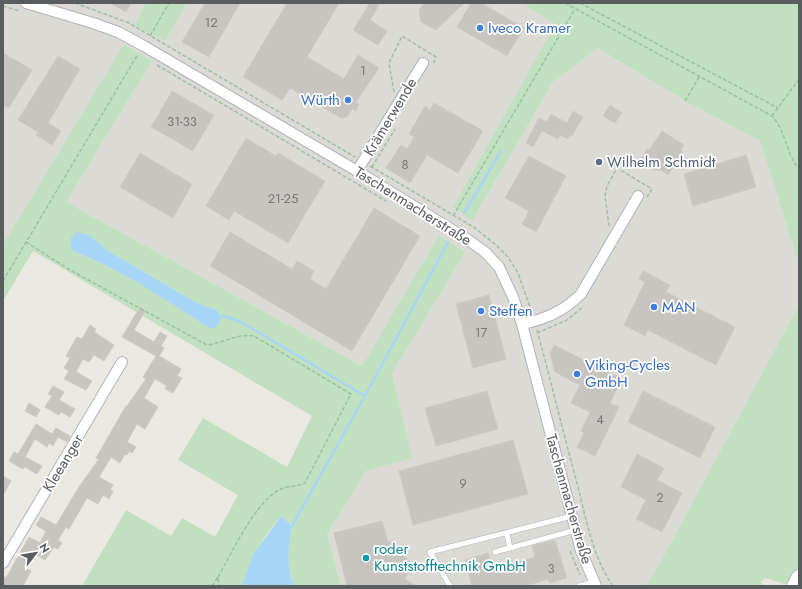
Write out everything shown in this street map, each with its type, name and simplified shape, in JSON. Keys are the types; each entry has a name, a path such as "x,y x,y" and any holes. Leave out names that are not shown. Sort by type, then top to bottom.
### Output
{"main road":[{"path":"794,586 799,577"}],"street":[{"name":"Taschenmacherstraße","path":"24,7 93,23 118,32 141,50 360,166 485,252 499,267 513,297 522,324 572,516 571,531 581,551 588,585"},
{"name":"Krämerwende","path":"360,166 424,63"},
{"path":"522,324 534,322 556,314 570,305 581,294 638,196"},
{"name":"Kleeanger","path":"3,563 122,362"}],"lane":[{"path":"450,586 430,552 506,534 572,516"},
{"path":"495,552 571,531"},
{"path":"506,534 510,548"}],"path":[{"path":"74,3 129,23 150,35 360,166 475,228 508,257 518,273 534,322 597,556 604,574 613,586"},
{"path":"3,281 169,3"},
{"path":"565,3 772,116 778,123 794,162 799,169"},
{"path":"580,3 778,108"},
{"path":"3,6 24,7"},
{"path":"447,226 575,9"},
{"path":"134,52 141,50"},
{"path":"152,62 392,205"},
{"path":"685,101 699,76"},
{"path":"772,116 799,79"},
{"path":"26,242 70,270 207,345 222,343 244,334 254,336 351,394 305,483 296,487 282,488 272,495 259,508 212,586"},
{"path":"571,531 571,555 588,585"},
{"path":"218,577 219,586"}],"shaded area":[{"path":"3,3 146,3 134,25 165,41 187,3 521,3 555,24 453,207 472,221 553,82 596,48 685,101 760,141 799,265 799,305 656,570 645,586 341,586 327,534 366,471 411,458 392,373 465,252 439,235 362,366 66,202 152,61 124,44 3,244"}],"green space":[{"path":"146,3 187,3 165,41 134,25"},
{"path":"521,3 799,3 799,265 760,141 685,101 597,48 553,82 472,221 453,207 555,24"},
{"path":"124,44 152,61 66,202 362,366 439,235 465,252 392,373 412,458 366,471 327,534 341,586 294,586 291,579 288,556 292,526 281,516 254,556 246,573 243,586 82,586 126,510 171,536 182,518 215,537 238,495 178,460 203,418 287,467 312,416 33,251 3,301 3,244","holes":["91,236 108,251 197,303 217,310 195,319 166,299 135,281 72,251"]},
{"path":"799,305 799,566 788,585 765,578 761,582 764,586 645,586 656,570"}],"water":[{"path":"77,232 91,236 108,251 197,303 217,310 221,318 218,325 211,329 126,276 72,251 70,239"},
{"path":"281,516 292,526 288,556 291,579 294,586 243,586 243,582 253,555"}],"building":[{"path":"110,3 131,3 126,12"},
{"path":"205,3 240,3 209,57 182,42"},
{"path":"287,3 339,3 307,57 344,79 358,55 379,68 356,102 359,104 356,111 352,109 347,117 341,118 290,88 282,100 243,77"},
{"path":"370,3 380,3 370,20 387,31 378,45 353,30"},
{"path":"424,3 464,3 436,30 421,22 419,10"},
{"path":"471,3 481,3 524,28 507,56 457,27"},
{"path":"3,53 32,70 9,108 3,105"},
{"path":"58,56 80,69 48,123 61,131 52,145 36,135 38,132 18,120"},
{"path":"172,91 214,115 193,151 151,127"},
{"path":"434,103 483,131 458,173 427,155 410,183 386,168 401,145 407,149 414,137 409,134 425,106 430,110"},
{"path":"610,105 622,113 615,123 603,116"},
{"path":"573,111 583,117 572,136 570,135 568,139 560,135 558,139 542,131 533,147 526,143 539,118 547,122 551,114 567,123"},
{"path":"662,131 684,145 681,150 683,151 668,175 661,170 653,170 650,163 642,158 647,149 649,150"},
{"path":"246,138 276,156 278,153 325,181 288,243 234,211 229,220 206,206"},
{"path":"140,153 192,184 173,218 120,187"},
{"path":"746,155 756,187 693,206 684,174"},
{"path":"529,156 566,176 536,232 522,224 529,211 505,198"},
{"path":"374,208 420,236 352,351 210,266 230,232 292,269 297,261 314,271 310,279 326,289"},
{"path":"643,271 670,285 666,292 735,327 716,365 648,330 645,336 624,325 645,282 639,279"},
{"path":"489,295 506,359 473,368 456,304"},
{"path":"140,307 145,311 134,330 154,342 160,332 167,336 161,346 164,348 159,356 181,369 177,376 182,378 173,393 165,389 167,386 155,379 144,398 158,407 145,429 137,424 127,442 136,447 132,453 129,451 127,455 125,454 120,463 111,457 99,477 113,485 110,490 113,491 109,499 103,495 98,504 87,498 69,529 66,527 58,540 62,543 58,549 54,547 45,560 37,555 35,558 30,555 23,567 31,571 23,586 3,586 3,576 6,578 29,537 40,543 46,531 36,525 41,517 56,525 79,487 99,459 96,458 126,406 146,379 143,377 156,356 122,337"},
{"path":"90,325 96,329 94,332 114,345 104,361 94,355 89,362 83,359 76,372 92,381 86,390 64,379 69,371 64,368 70,358 66,356 77,337 82,339"},
{"path":"554,345 622,379 610,403 619,407 595,456 577,447 584,433 581,431 590,412 571,403 580,385 555,372 550,354"},
{"path":"53,386 64,392 59,400 75,409 70,417 61,412 59,415 45,407 52,396 48,394"},
{"path":"487,391 498,429 436,446 425,408"},
{"path":"643,391 715,427 700,458 628,422"},
{"path":"29,403 40,410 36,417 25,411"},
{"path":"36,424 52,434 56,428 70,436 67,442 58,437 53,446 49,443 47,447 35,439 25,457 42,466 37,474 25,467 23,469 9,461 14,452 18,454"},
{"path":"513,440 528,494 413,525 399,471"},
{"path":"637,454 664,468 657,480 682,493 662,532 636,519 646,500 621,487"},
{"path":"3,476 11,481 3,495"},
{"name":"roder Kunststofftechnik GmbH","path":"382,521 388,542 395,540 397,546 402,545 407,560 413,564 405,579 416,586 347,586 334,533"},
{"path":"555,540 567,578 550,583 548,579 526,586 472,586 465,560 488,553 493,569 535,557 532,546"}],"waterway":[{"path":"464,213 501,151"},
{"path":"292,526 365,396 448,242"},
{"path":"221,318 224,316 241,322 365,396"}],"place":[{"name":"Iveco Kramer","path":"480,28"},
{"name":"Würth","path":"348,100"},
{"name":"Wilhelm Schmidt","path":"599,162"},
{"name":"MAN","path":"654,307"},
{"name":"Steffen","path":"481,311"},
{"name":"Viking-Cycles GmbH","path":"577,374"},
{"name":"roder Kunststofftechnik GmbH","path":"366,558"}]}
